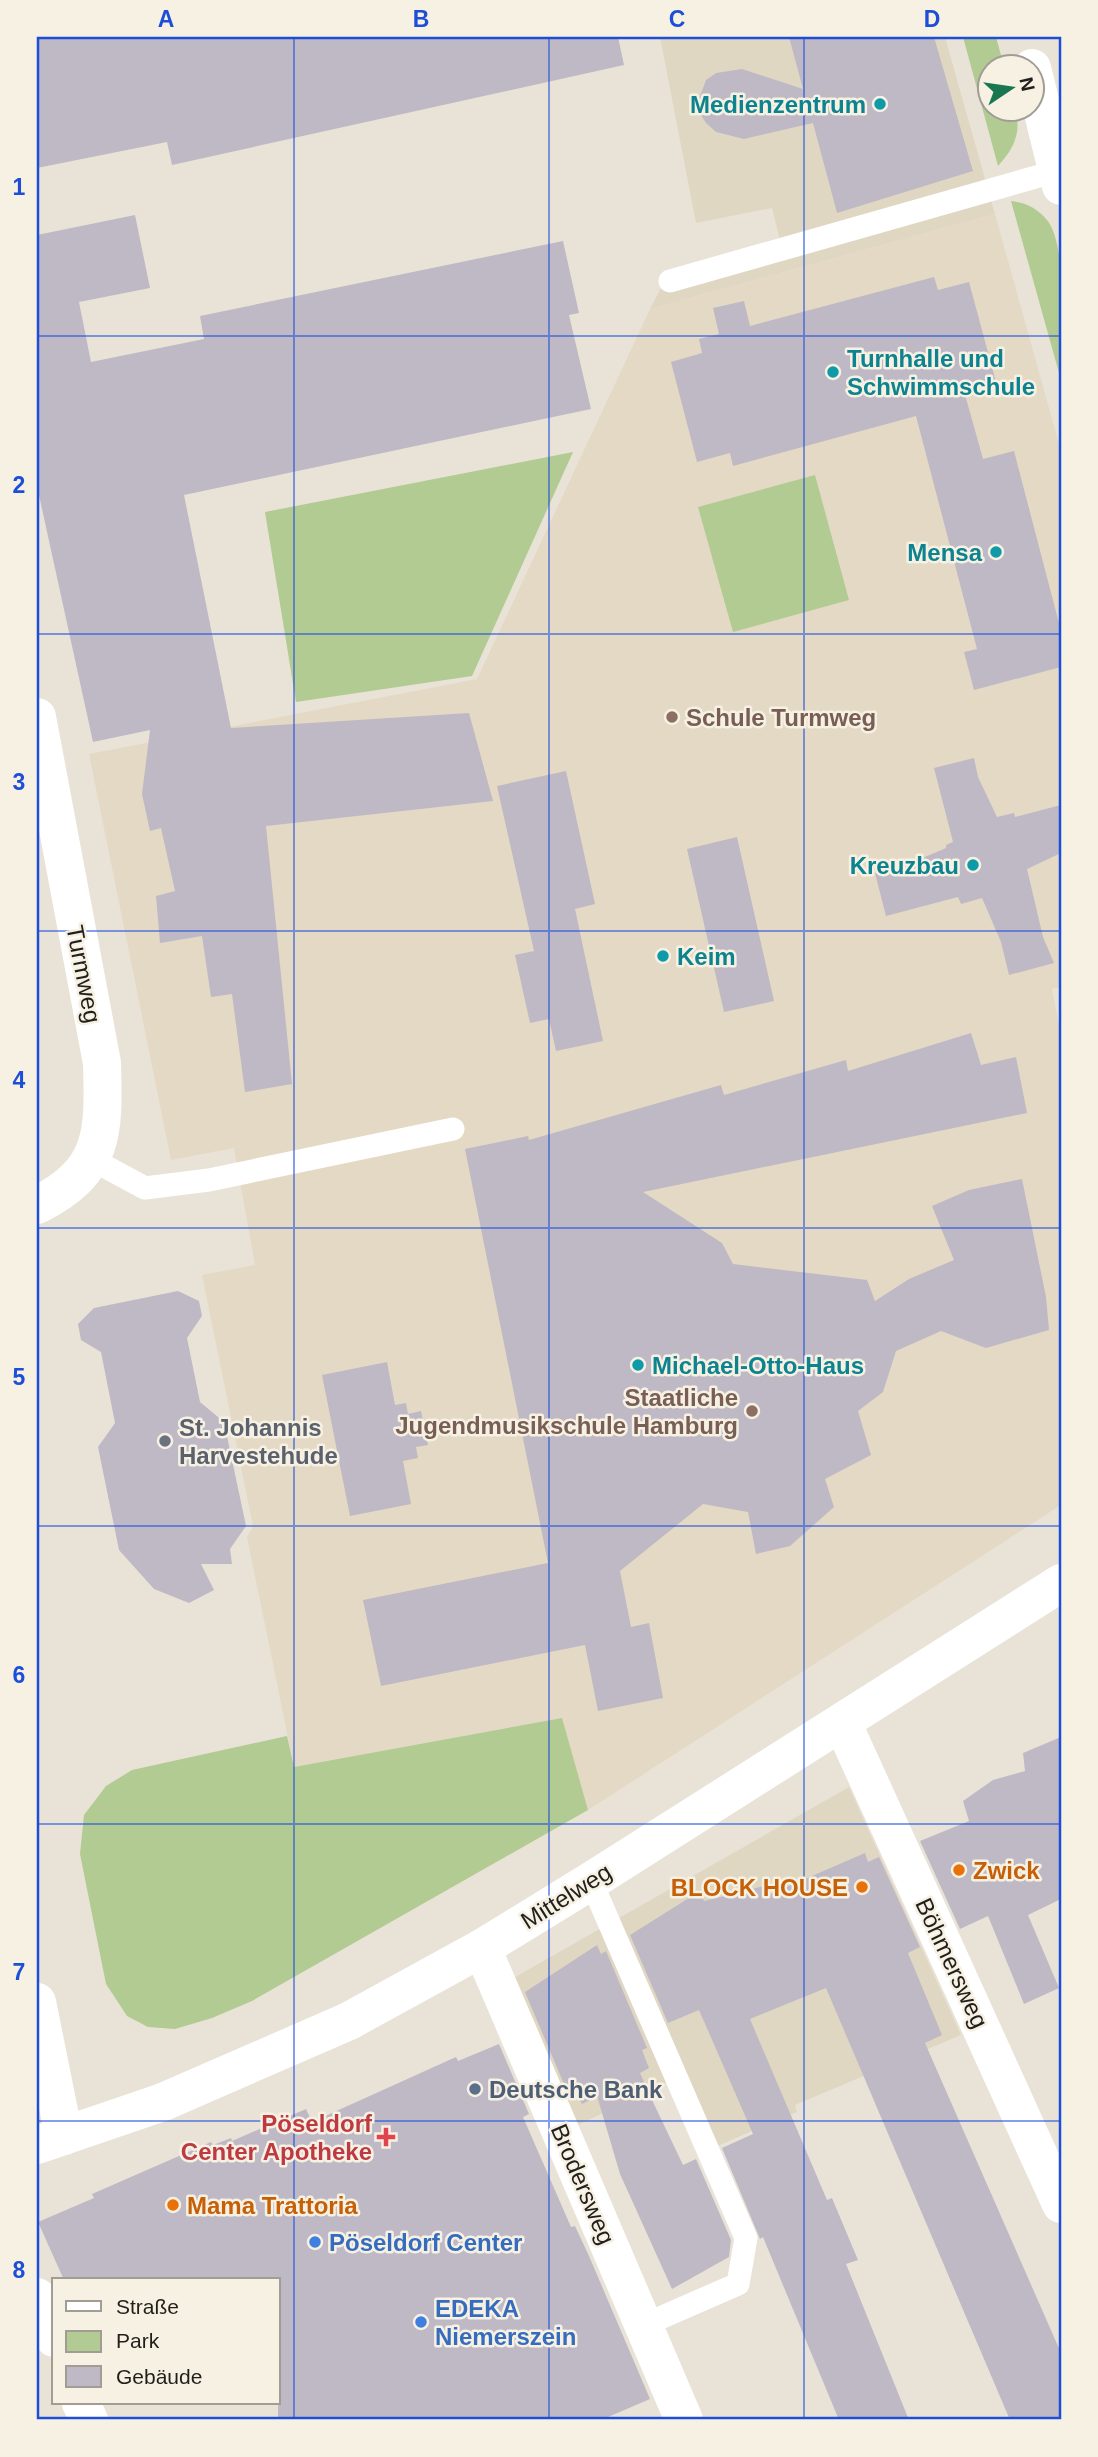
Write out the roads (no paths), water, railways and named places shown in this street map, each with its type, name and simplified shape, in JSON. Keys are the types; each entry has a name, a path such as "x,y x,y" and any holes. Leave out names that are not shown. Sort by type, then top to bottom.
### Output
{"street":[{"path":"1045,122 1059,178"},
{"name":"Turmweg","path":"37,717 102,1063 103,1116 93,1160"},
{"path":"37,1205 62,1192 93,1160"},
{"name":"Mittelweg","path":"50,2140 163,2102 244,2069 349,2021 482,1948 1061,1583"},
{"name":"Böhmersweg","path":"842,1722 1061,2204"},
{"name":"Brodersweg","path":"482,1948 684,2420"},
{"path":"37,2002 50,2140"},
{"path":"37,2297 52,2333"},
{"path":"81,2404 89,2420"}],"lane":[{"path":"670,281 1059,178"},
{"path":"93,1160 145,1188 209,1180 453,1129"},
{"path":"590,1881 746,2238 738,2284 643,2325"}],"place":[{"name":"Medienzentrum","path":"880,104"},
{"name":"Turnhalle und Schwimmschule","path":"833,372"},
{"name":"Mensa","path":"996,552"},
{"name":"Schule Turmweg","path":"672,717"},
{"name":"Kreuzbau","path":"973,865"},
{"name":"Keim","path":"663,956"},
{"name":"Michael-Otto-Haus","path":"638,1365"},
{"name":"Staatliche Jugendmusikschule Hamburg","path":"752,1411"},
{"name":"St. Johannis Harvestehude","path":"165,1441"},
{"name":"Zwick","path":"959,1870"},
{"name":"BLOCK HOUSE","path":"862,1887"},
{"name":"Deutsche Bank","path":"475,2089"},
{"name":"Pöseldorf Center Apotheke","path":"386,2137"},
{"name":"Mama Trattoria","path":"173,2205"},
{"name":"Pöseldorf Center","path":"315,2242"},
{"name":"EDEKA Niemerszein","path":"421,2322"}]}
